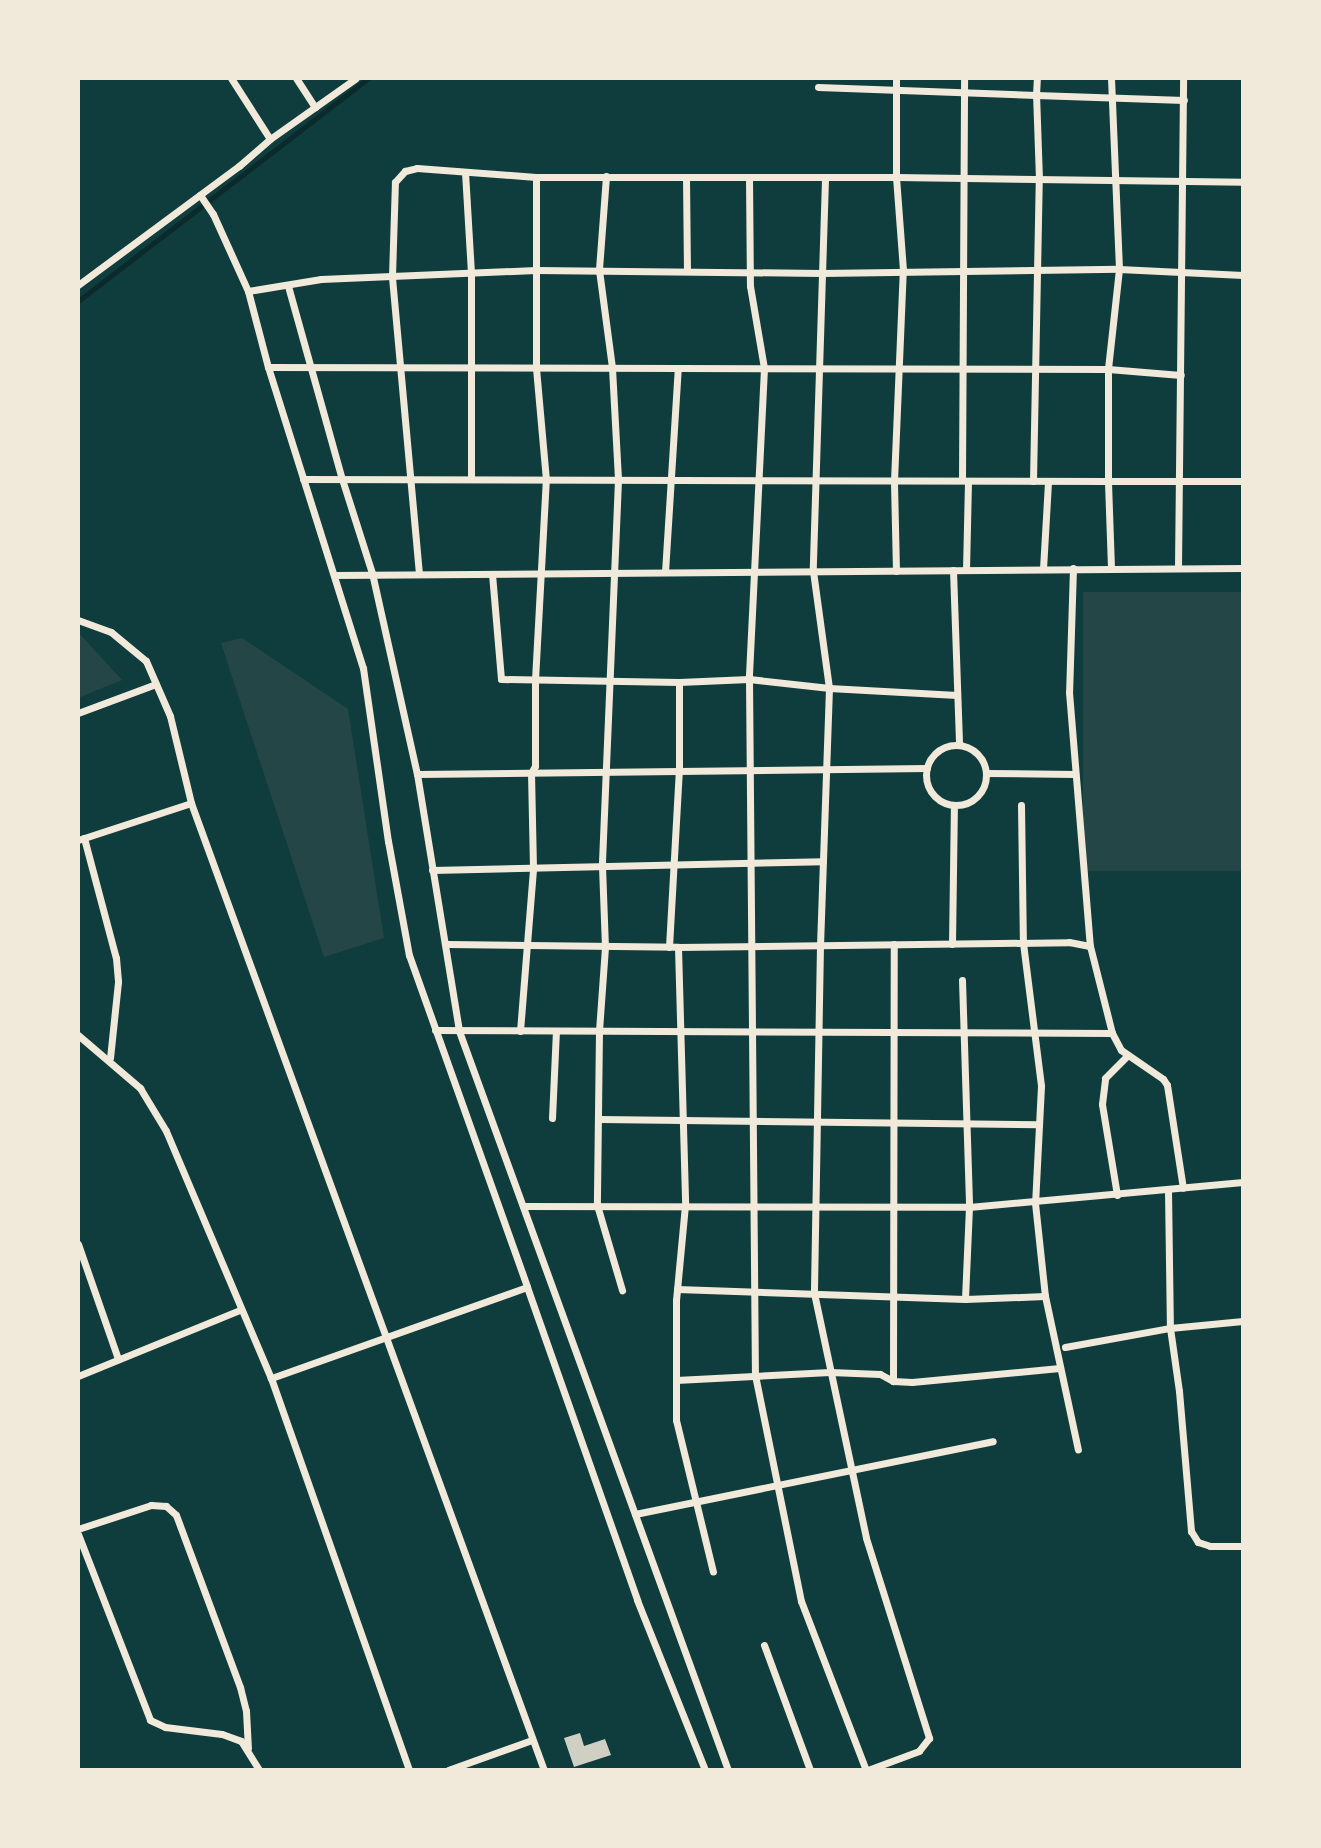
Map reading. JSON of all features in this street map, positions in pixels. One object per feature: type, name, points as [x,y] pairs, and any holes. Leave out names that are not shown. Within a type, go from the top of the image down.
[{"type":"street","points":[[231,78],[270,139]]},
{"type":"street","points":[[296,78],[315,107]]},
{"type":"street","points":[[78,285],[202,198],[270,139],[356,78]]},
{"type":"street","points":[[896,78],[896,177],[903,270],[894,481],[896,571]]},
{"type":"street","points":[[964,78],[961,369],[966,570]]},
{"type":"street","points":[[1033,481],[1039,270],[1037,78]]},
{"type":"street","points":[[1111,78],[1119,269],[1108,369],[1111,568]]},
{"type":"street","points":[[1178,567],[1183,78]]},
{"type":"street","points":[[818,87],[1184,100]]},
{"type":"street","points":[[419,574],[392,276],[393,190],[398,177],[417,168],[536,177],[896,177],[1243,182]]},
{"type":"street","points":[[465,172],[471,273],[471,479]]},
{"type":"street","points":[[606,176],[599,270],[612,368],[618,480],[609,679],[609,772],[602,866],[605,947],[599,1031],[597,1205],[622,1290]]},
{"type":"street","points":[[520,1031],[533,868],[531,773],[535,766],[535,680],[546,480],[536,368],[536,177]]},
{"type":"street","points":[[686,177],[687,270]]},
{"type":"street","points":[[749,177],[750,270],[764,368],[749,679],[753,863],[750,946],[754,1032],[752,1291],[755,1375],[801,1601],[867,1770],[919,1751],[929,1738],[866,1538],[814,1293],[820,945],[829,688],[813,571],[825,179]]},
{"type":"street","points":[[202,198],[213,214],[248,291],[268,367],[363,668],[388,841],[409,955],[637,1600],[705,1770]]},
{"type":"street","points":[[248,291],[321,279],[536,270],[822,273],[1119,269],[1243,275]]},
{"type":"street","points":[[288,286],[372,573],[417,774],[432,870],[448,944],[459,1031],[728,1770]]},
{"type":"street","points":[[268,367],[819,366],[1108,369],[1181,375]]},
{"type":"street","points":[[665,572],[678,368]]},
{"type":"street","points":[[303,479],[761,480],[817,483],[1243,481]]},
{"type":"street","points":[[1043,569],[1048,481]]},
{"type":"street","points":[[1073,568],[1069,680],[1090,946],[1112,1033],[1128,1057],[1163,1079],[1167,1085],[1183,1188]]},
{"type":"street","points":[[334,575],[1243,568]]},
{"type":"street","points":[[953,570],[959,745]]},
{"type":"street","points":[[492,574],[501,679],[679,682],[749,679],[829,688],[957,695]]},
{"type":"street","points":[[78,620],[111,632],[146,661],[170,716],[191,803],[544,1770]]},
{"type":"street","points":[[679,682],[672,865],[685,1205],[677,1289],[676,1420],[713,1572]]},
{"type":"street","points":[[78,713],[156,684]]},
{"type":"street","points":[[959,745],[980,757],[986,773],[977,796],[954,805],[932,793],[927,768],[942,749],[959,745]]},
{"type":"street","points":[[417,774],[927,768]]},
{"type":"street","points":[[986,773],[1075,774]]},
{"type":"street","points":[[110,1058],[118,982],[116,958],[81,839],[191,803]]},
{"type":"street","points":[[952,944],[954,805]]},
{"type":"street","points":[[1021,805],[1023,943],[1041,1086],[1035,1203],[1045,1296],[1078,1450]]},
{"type":"street","points":[[432,870],[823,861]]},
{"type":"street","points":[[448,944],[673,947],[1023,943],[1090,946]]},
{"type":"street","points":[[893,1381],[895,1206],[891,1121],[895,1033],[894,944]]},
{"type":"street","points":[[962,980],[969,1207],[965,1299]]},
{"type":"street","points":[[435,1030],[1112,1033]]},
{"type":"street","points":[[552,1118],[556,1031]]},
{"type":"street","points":[[78,1035],[110,1058],[140,1088],[166,1131],[271,1378],[409,1770]]},
{"type":"street","points":[[1117,1195],[1102,1104],[1105,1078],[1128,1057]]},
{"type":"street","points":[[600,1119],[1039,1124]]},
{"type":"street","points":[[523,1206],[969,1207],[1243,1182]]},
{"type":"street","points":[[1168,1190],[1170,1328],[1179,1391],[1191,1531],[1198,1542],[1210,1546],[1243,1546]]},
{"type":"street","points":[[78,1244],[118,1359]]},
{"type":"street","points":[[271,1378],[527,1287]]},
{"type":"street","points":[[677,1289],[965,1299],[1045,1296]]},
{"type":"street","points":[[78,1376],[240,1310]]},
{"type":"street","points":[[1065,1347],[1170,1328],[1243,1321]]},
{"type":"street","points":[[676,1380],[830,1372],[880,1374],[893,1381],[1059,1368]]},
{"type":"street","points":[[635,1514],[993,1441]]},
{"type":"street","points":[[248,1748],[246,1711],[240,1687],[176,1515],[166,1506],[151,1505],[78,1532],[150,1720],[165,1727],[222,1734],[241,1741],[259,1770]]},
{"type":"street","points":[[764,1645],[810,1770]]},
{"type":"street","points":[[448,1770],[532,1740]]},
{"type":"shaded area","points":[[1083,592],[1243,592],[1243,871],[1083,871]]},
{"type":"shaded area","points":[[78,632],[122,680],[78,698]]},
{"type":"shaded area","points":[[242,638],[348,709],[384,938],[324,957],[221,643]]},
{"type":"building","points":[[580,1733],[584,1746],[605,1739],[611,1755],[574,1767],[564,1738]]},
{"type":"waterway","points":[[78,301],[369,78]]}]
